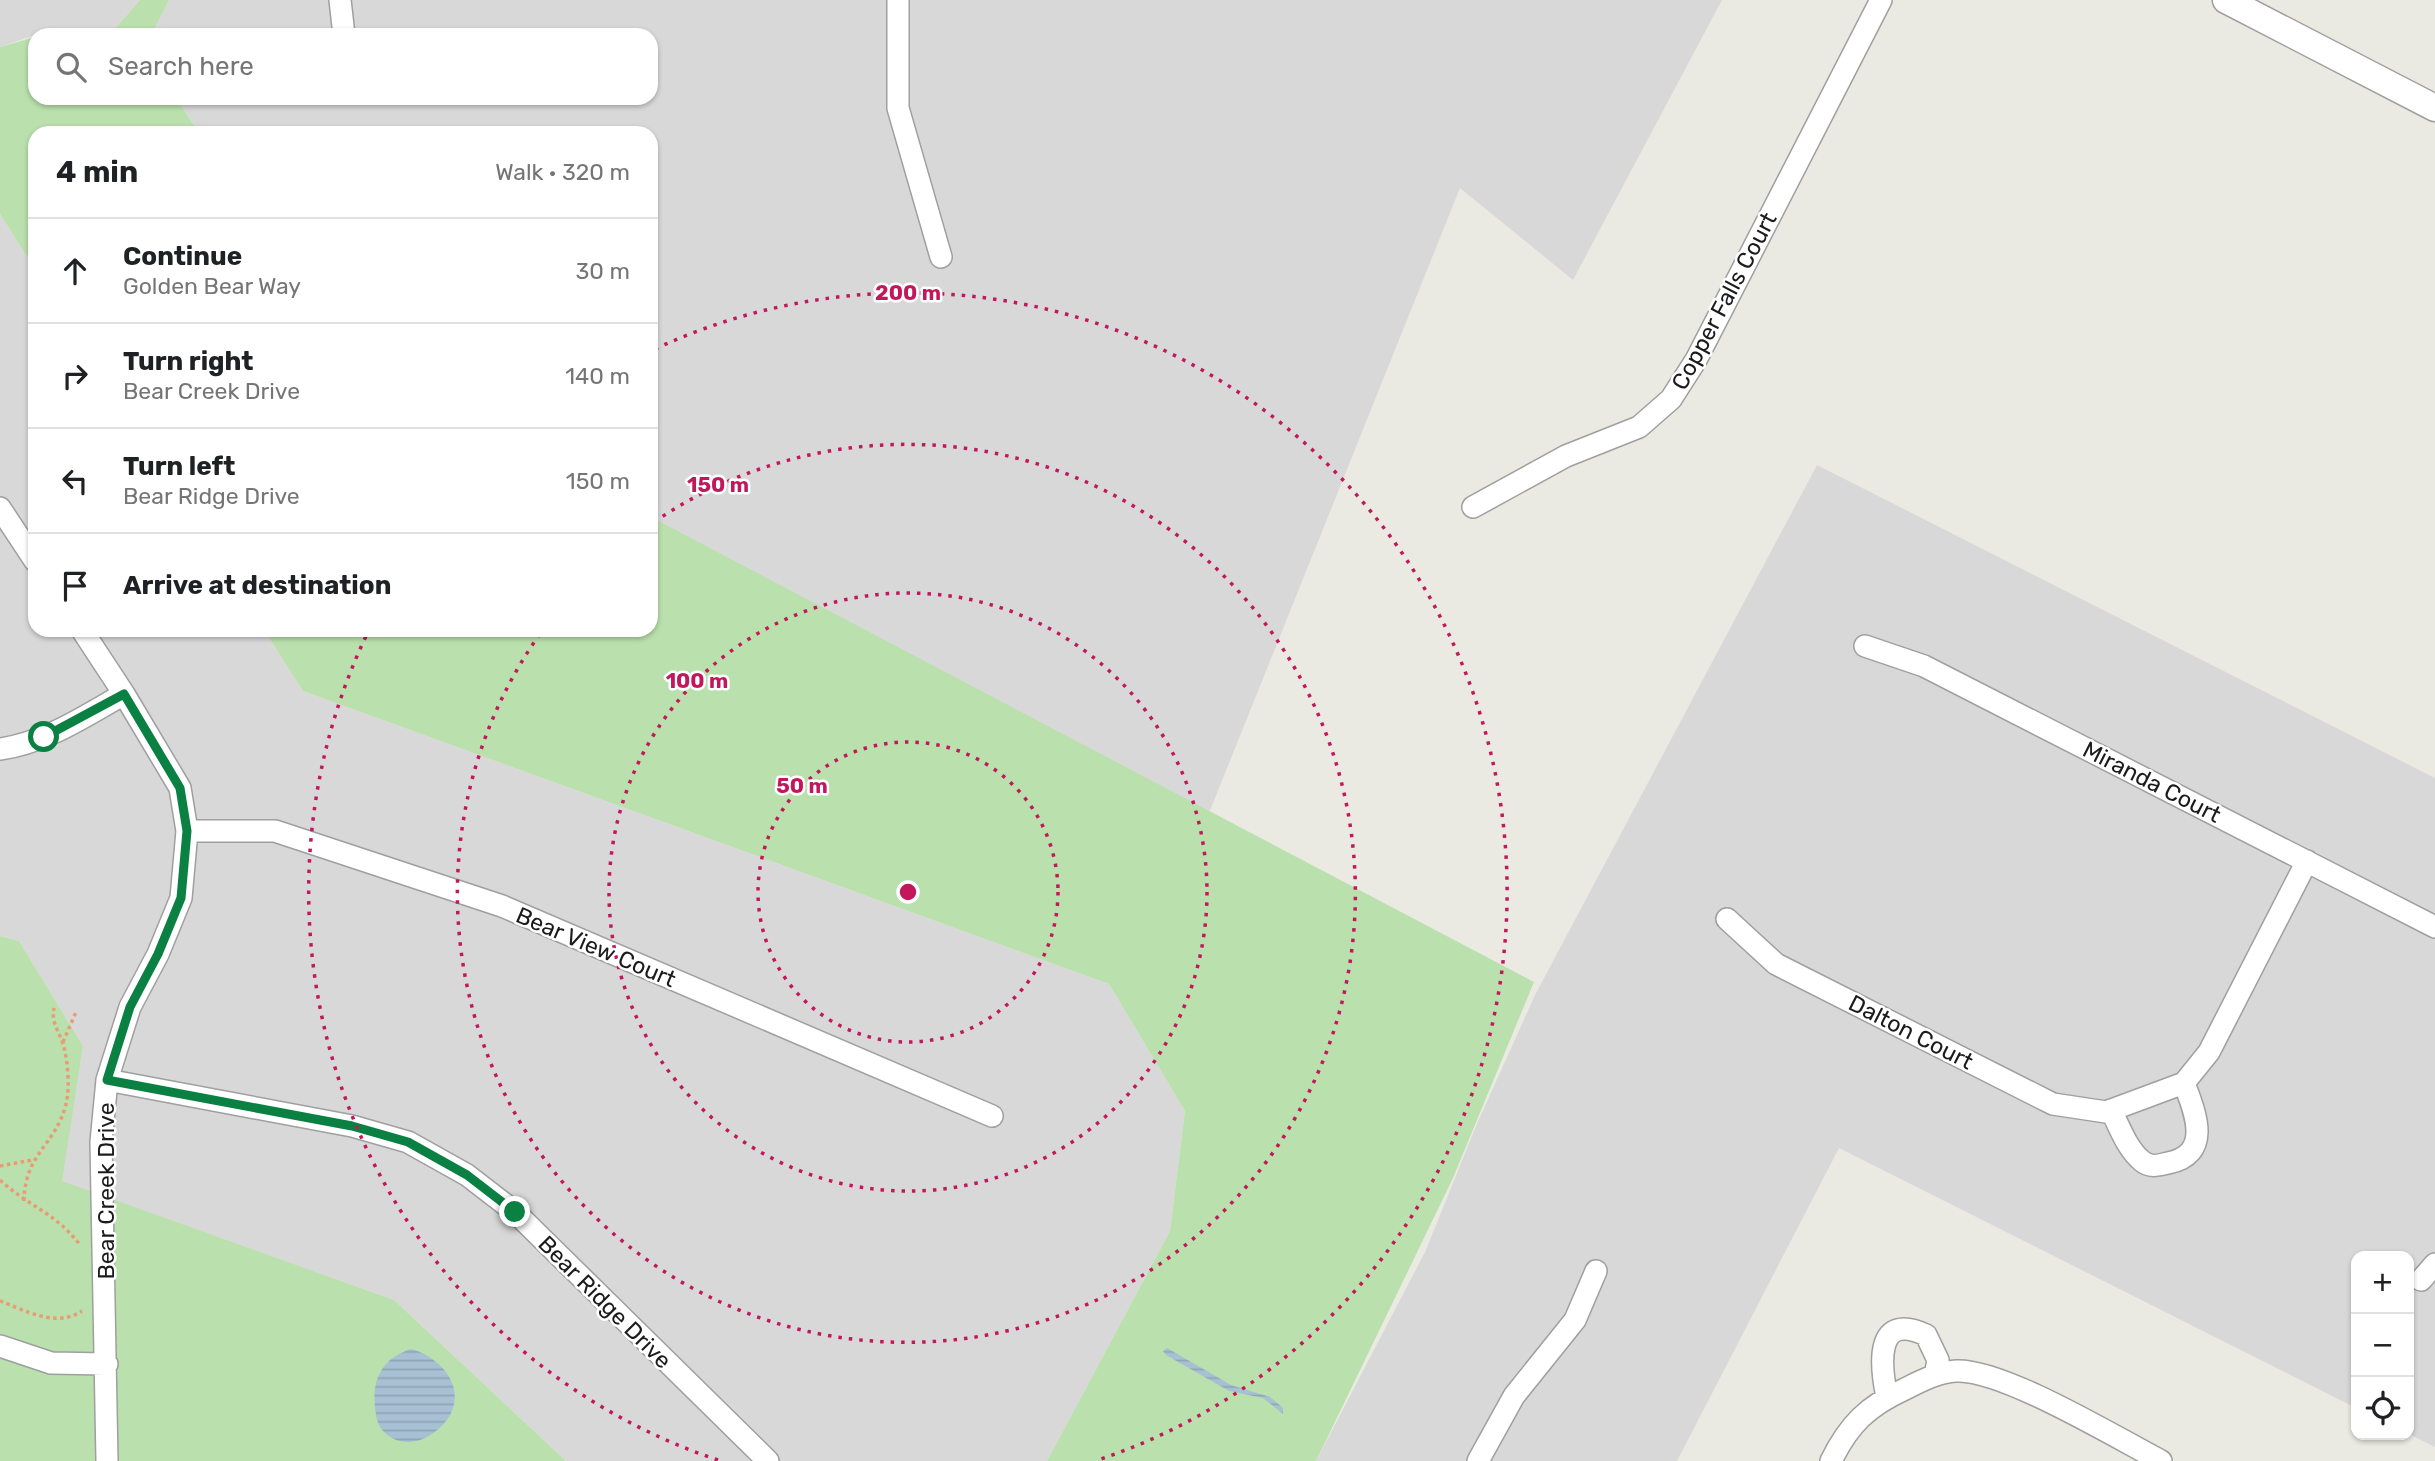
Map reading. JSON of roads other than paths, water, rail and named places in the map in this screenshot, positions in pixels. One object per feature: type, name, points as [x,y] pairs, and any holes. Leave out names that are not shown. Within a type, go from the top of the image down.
[{"type":"street","points":[[340,0],[343,28]]},
{"type":"street","points":[[898,0],[898,108],[941,257]]},
{"type":"street","name":"Copper Falls Court","points":[[1472,507],[1566,456],[1639,427],[1671,399],[1696,360],[1881,0]]},
{"type":"street","points":[[2226,0],[2435,108]]},
{"type":"street","points":[[0,509],[28,551]]},
{"type":"street","name":"Bear Creek Drive","points":[[87,637],[180,788],[187,831],[181,898],[158,954],[130,1007],[107,1080],[101,1142],[107,1461]]},
{"type":"street","name":"Miranda Court","points":[[1865,646],[1924,666],[2435,927]]},
{"type":"street","points":[[0,749],[22,746],[44,737],[124,694]]},
{"type":"street","name":"Bear View Court","points":[[187,831],[275,831],[502,906],[992,1116]]},
{"type":"street","points":[[2111,1110],[2129,1144],[2143,1162],[2153,1166],[2179,1161],[2197,1142],[2199,1130],[2184,1083],[2208,1052],[2307,861]]},
{"type":"street","name":"Dalton Court","points":[[1727,919],[1776,964],[2053,1104],[2111,1110],[2184,1083]]},
{"type":"street","name":"Bear Ridge Drive","points":[[107,1080],[352,1126],[408,1142],[467,1175],[515,1212],[768,1461]]},
{"type":"street","points":[[1478,1461],[1514,1396],[1575,1320],[1596,1270]]},
{"type":"street","points":[[1887,1397],[1881,1355],[1888,1337],[1900,1328],[1910,1327],[1926,1335],[1938,1360],[1935,1375]]},
{"type":"street","points":[[0,1346],[51,1363],[107,1364]]},
{"type":"street","points":[[1830,1461],[1856,1422],[1874,1403],[1935,1375],[1957,1371],[2021,1389],[2161,1461]]},
{"type":"water","points":[[1167,1348],[1231,1385],[1270,1397],[1283,1408],[1283,1414],[1263,1398],[1229,1391],[1166,1355],[1163,1351]]},
{"type":"water","points":[[411,1349],[431,1358],[446,1373],[452,1382],[454,1402],[451,1413],[439,1429],[422,1439],[402,1442],[384,1432],[377,1420],[375,1387],[381,1370],[393,1358]]}]
